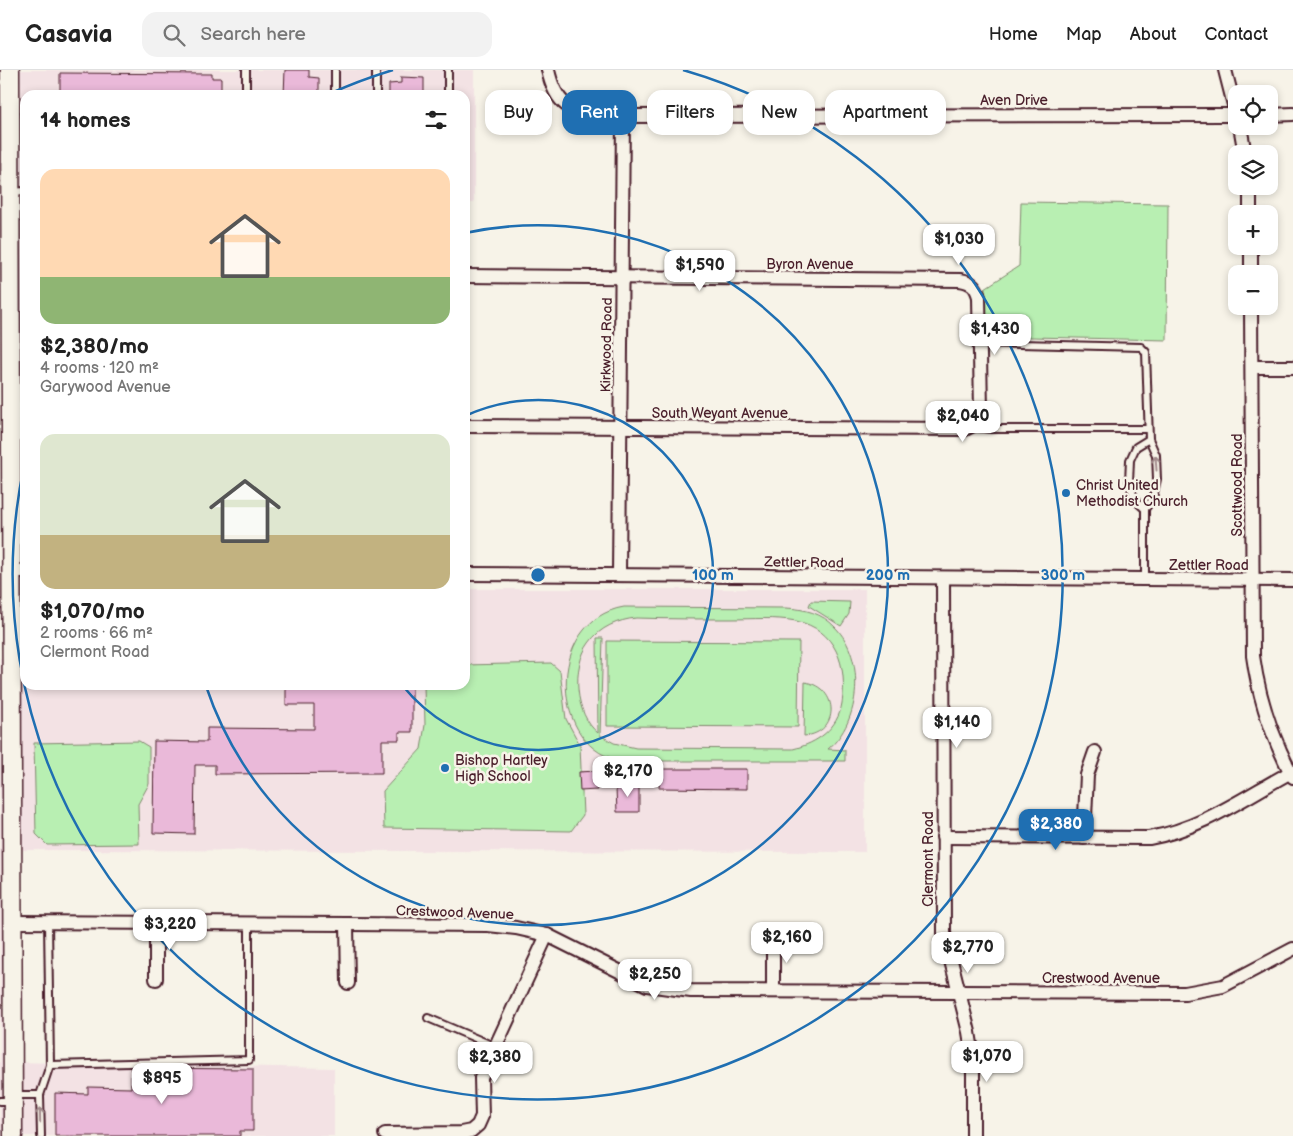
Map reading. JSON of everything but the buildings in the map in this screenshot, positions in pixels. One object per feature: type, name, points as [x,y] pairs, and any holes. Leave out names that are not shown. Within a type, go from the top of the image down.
[{"type":"main road","points":[[10,70],[18,191],[5,297],[18,406],[18,434],[6,474],[18,498],[14,546],[18,571],[6,650],[9,705],[9,793],[6,826],[12,922],[9,995],[9,1099],[13,1136]]},
{"type":"street","name":"Aven Drive","points":[[548,70],[556,95],[562,102]]},
{"type":"street","points":[[1225,70],[1229,85]]},
{"type":"street","name":"Aven Drive","points":[[637,116],[1228,114]]},
{"type":"street","points":[[1278,115],[1293,114]]},
{"type":"street","name":"Kirkwood Road","points":[[619,575],[623,135]]},
{"type":"street","name":"Byron Avenue","points":[[470,276],[960,280],[973,284],[979,297],[981,343]]},
{"type":"street","name":"Scottwood Road","points":[[1251,315],[1251,630],[1257,683],[1270,728],[1292,774]]},
{"type":"street","points":[[974,426],[979,420],[981,411],[981,343]]},
{"type":"street","points":[[1252,367],[1293,367]]},
{"type":"street","name":"South Weyant Avenue","points":[[470,426],[965,429],[974,426]]},
{"type":"street","name":"Zettler Road","points":[[470,574],[1293,580]]},
{"type":"street","name":"Clermont Road","points":[[943,578],[944,933],[969,1032],[972,1057],[973,1136]]},
{"type":"street","points":[[1084,838],[1086,775],[1095,752]]},
{"type":"street","points":[[943,837],[1149,838],[1180,831],[1196,825],[1292,774]]},
{"type":"street","name":"Crestwood Avenue","points":[[12,922],[346,924],[516,928],[547,935],[647,985],[690,991],[1192,992],[1223,986],[1293,949]]},
{"type":"street","points":[[156,922],[156,979]]},
{"type":"street","points":[[346,924],[348,983]]},
{"type":"street","points":[[385,1134],[461,1133],[471,1131],[478,1125],[482,1116],[481,1078],[547,935]]},
{"type":"street","points":[[773,936],[773,992]]},
{"type":"lane","points":[[246,70],[246,90]]},
{"type":"lane","points":[[335,70],[335,90]]},
{"type":"lane","points":[[376,70],[376,90]]},
{"type":"lane","points":[[448,70],[448,90]]},
{"type":"lane","points":[[981,343],[1141,347],[1146,352],[1148,429],[1149,439],[1156,455],[1157,479],[1153,498],[1145,509],[1145,580]]},
{"type":"lane","points":[[974,426],[992,429],[1148,429]]},
{"type":"lane","points":[[1145,509],[1135,500],[1129,482],[1130,460],[1136,448],[1149,439]]},
{"type":"lane","points":[[41,1136],[40,1094],[50,1065],[48,922]]},
{"type":"lane","points":[[50,1065],[249,1060],[249,924]]},
{"type":"lane","points":[[428,1018],[496,1047]]},
{"type":"lane","points":[[9,1099],[40,1094]]},
{"type":"shaded area","points":[[0,70],[474,70],[474,203],[470,203],[470,90],[20,90],[20,587],[10,586],[8,178],[0,178]]},
{"type":"shaded area","name":"Bishop Hartley High School","points":[[470,589],[865,589],[865,852],[25,850],[12,852],[11,1062],[334,1068],[334,1136],[0,1136],[0,658],[20,658],[20,690],[470,690]]},
{"type":"green space","points":[[1021,202],[1168,204],[1167,340],[985,336],[985,288],[1019,266]]},
{"type":"green space","points":[[811,601],[850,602],[849,614],[841,626],[809,606]]},
{"type":"green space","points":[[624,607],[786,608],[800,609],[825,618],[845,640],[852,655],[855,672],[853,707],[839,737],[828,749],[845,750],[845,761],[624,761],[599,752],[581,735],[570,712],[566,686],[570,659],[580,635],[598,617]],"holes":[[[636,618],[772,619],[796,621],[810,625],[830,641],[841,663],[843,689],[840,712],[825,734],[810,743],[793,749],[636,748],[614,743],[600,735],[603,638],[597,638],[598,733],[590,725],[580,703],[578,690],[580,665],[583,653],[593,637],[610,625]]]},
{"type":"green space","points":[[607,641],[799,642],[798,727],[607,726]]},
{"type":"green space","points":[[551,663],[560,671],[566,719],[580,745],[583,815],[571,831],[384,828],[383,791],[421,749],[425,725],[424,690],[470,690],[470,665]]},
{"type":"green space","points":[[805,682],[816,686],[825,693],[830,701],[831,710],[829,719],[824,727],[816,733],[804,736]]},
{"type":"green space","points":[[139,741],[149,747],[149,784],[138,804],[139,844],[47,845],[36,834],[34,743]]},
{"type":"place","name":"Christ United Methodist Church","points":[[1066,493]]},
{"type":"place","name":"Bishop Hartley High School","points":[[445,768]]}]
